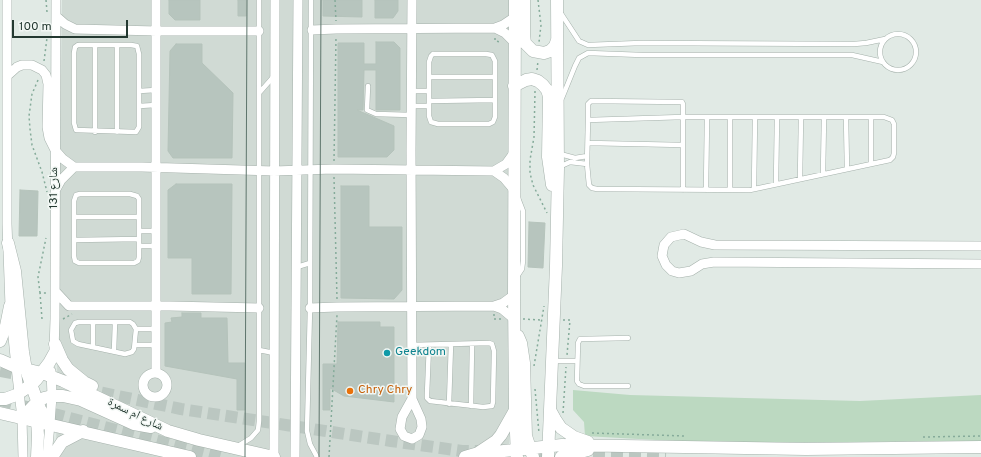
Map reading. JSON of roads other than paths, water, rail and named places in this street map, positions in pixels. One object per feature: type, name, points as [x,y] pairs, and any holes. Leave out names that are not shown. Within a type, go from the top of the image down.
[{"type":"street","points":[[7,0],[6,194],[10,306],[26,388],[35,404],[50,424]]},
{"type":"street","name":"شارع 131","points":[[54,349],[56,292],[51,190],[55,150],[56,41],[52,16],[56,0]]},
{"type":"street","points":[[156,0],[156,373]]},
{"type":"street","points":[[274,457],[275,0]]},
{"type":"street","points":[[295,457],[298,0]]},
{"type":"street","points":[[412,0],[412,399]]},
{"type":"street","points":[[515,0],[515,409],[523,454]]},
{"type":"street","points":[[524,0],[524,35],[526,43],[533,51],[538,53],[550,51],[555,46],[557,40]]},
{"type":"street","points":[[547,452],[552,361],[558,168],[557,4]]},
{"type":"street","points":[[52,16],[75,29],[157,31],[259,30]]},
{"type":"street","points":[[312,30],[495,28],[503,26],[515,17]]},
{"type":"street","points":[[495,28],[505,33],[515,43]]},
{"type":"street","points":[[56,41],[75,29]]},
{"type":"street","points":[[7,76],[17,67],[22,65],[32,65],[42,70],[46,75],[48,84],[48,132],[51,144],[55,150],[74,167],[274,171],[333,169],[494,171],[506,164],[514,153]]},
{"type":"street","points":[[514,86],[526,80],[536,80],[544,84],[547,90],[549,96],[549,169],[553,191],[557,202]]},
{"type":"street","points":[[51,190],[74,167]]},
{"type":"street","points":[[494,171],[504,178],[515,191]]},
{"type":"street","points":[[981,246],[715,245],[701,242],[684,234],[672,237],[664,245],[662,256],[666,265],[672,271],[679,273],[691,271],[702,264],[714,262],[981,264]]},
{"type":"street","points":[[8,243],[15,271],[23,352],[21,368]]},
{"type":"street","points":[[56,292],[69,306]]},
{"type":"street","points":[[310,308],[494,306],[503,303],[514,295]]},
{"type":"street","points":[[0,341],[6,326],[10,306]]},
{"type":"street","points":[[56,319],[69,306],[259,308]]},
{"type":"street","points":[[494,306],[502,309],[514,322],[521,343],[523,354],[526,436],[523,454]]},
{"type":"street","points":[[47,457],[52,396],[46,375],[54,349]]},
{"type":"street","points":[[54,349],[71,373],[84,382],[124,401],[130,406],[133,414]]},
{"type":"street","name":"شارع ام سمرة","points":[[0,360],[64,381],[158,426],[199,440],[274,457]]},
{"type":"street","points":[[0,399],[11,397],[46,375]]},
{"type":"street","points":[[23,457],[22,418],[26,388]]},
{"type":"street","points":[[22,418],[35,404],[44,398],[52,396],[81,400],[140,426],[158,426]]},
{"type":"street","points":[[35,404],[38,435],[36,457]]},
{"type":"street","points":[[470,456],[486,448],[501,434],[515,409]]},
{"type":"street","points":[[550,409],[554,419],[567,433],[582,441],[600,446]]},
{"type":"street","name":"شارع ام سمرة","points":[[0,413],[84,431],[190,457]]},
{"type":"street","points":[[52,457],[62,442],[84,431]]},
{"type":"street","points":[[470,456],[523,454],[600,446],[806,449],[981,447]]},
{"type":"street","points":[[561,457],[600,446]]},
{"type":"lane","points":[[234,447],[251,438],[258,430],[260,0]]},
{"type":"lane","points":[[311,0],[310,308],[307,431],[310,444],[317,457]]},
{"type":"lane","points":[[557,4],[576,37],[583,44],[588,45],[641,43],[854,44],[885,39],[893,34],[903,34],[914,44],[916,54],[912,63],[904,68],[895,70],[883,62],[881,59],[880,50],[882,42],[885,39]]},
{"type":"lane","points":[[78,45],[117,45],[135,45],[139,49],[138,130],[133,132],[95,132],[76,130],[74,128],[75,47],[78,45]]},
{"type":"lane","points":[[95,45],[95,132]]},
{"type":"lane","points":[[117,45],[117,132]]},
{"type":"lane","points":[[557,109],[579,58],[588,53],[650,55],[852,55],[883,62]]},
{"type":"lane","points":[[436,54],[490,54],[494,57],[495,61],[495,77],[493,122],[489,124],[434,123],[430,120],[429,77],[431,56],[436,54]]},
{"type":"lane","points":[[260,92],[274,76]]},
{"type":"lane","points":[[429,77],[495,77]]},
{"type":"lane","points":[[368,86],[367,110],[376,114],[411,111],[429,106]]},
{"type":"lane","points":[[139,91],[156,90]]},
{"type":"lane","points":[[412,91],[429,91]]},
{"type":"lane","points":[[430,101],[495,100]]},
{"type":"lane","points":[[588,120],[683,117],[884,117],[892,120],[894,124],[894,149],[893,157],[890,160],[754,189],[683,190],[592,188],[589,185],[587,164],[588,104],[591,101],[680,101],[683,104],[683,117],[683,190]]},
{"type":"lane","points":[[139,106],[156,105]]},
{"type":"lane","points":[[754,189],[755,117]]},
{"type":"lane","points":[[800,179],[801,117]]},
{"type":"lane","points":[[824,117],[824,174]]},
{"type":"lane","points":[[846,117],[847,169]]},
{"type":"lane","points":[[871,117],[871,164]]},
{"type":"lane","points":[[706,190],[707,118]]},
{"type":"lane","points":[[730,118],[730,190]]},
{"type":"lane","points":[[776,184],[777,118]]},
{"type":"lane","points":[[588,143],[683,145]]},
{"type":"lane","points":[[558,153],[570,157],[587,156]]},
{"type":"lane","points":[[558,168],[570,162],[587,164]]},
{"type":"lane","points":[[134,194],[138,199],[139,217],[139,259],[136,262],[79,263],[75,261],[74,198],[76,195],[134,194]]},
{"type":"lane","points":[[74,217],[139,217]]},
{"type":"lane","points":[[139,231],[156,231]]},
{"type":"lane","points":[[74,240],[139,239]]},
{"type":"lane","points":[[139,246],[156,246]]},
{"type":"lane","points":[[296,268],[310,263]]},
{"type":"lane","points":[[93,347],[94,322]]},
{"type":"lane","points":[[114,322],[114,351]]},
{"type":"lane","points":[[114,322],[130,322],[134,324],[136,329],[135,345],[132,352],[128,354],[74,343],[71,330],[75,323],[114,322]]},
{"type":"lane","points":[[136,329],[155,329]]},
{"type":"lane","points":[[628,338],[580,339],[578,343],[577,361],[577,381],[579,384],[584,386],[628,386]]},
{"type":"lane","points":[[411,346],[428,345],[451,344],[492,344],[494,351],[492,406],[471,406],[430,401],[427,398],[428,345]]},
{"type":"lane","points":[[449,404],[451,344]]},
{"type":"lane","points":[[471,406],[472,344]]},
{"type":"lane","points":[[135,345],[156,345]]},
{"type":"lane","points":[[259,350],[274,353]]},
{"type":"lane","points":[[552,361],[577,361]]},
{"type":"tunnel","points":[[0,371],[27,376]]},
{"type":"tunnel","points":[[84,389],[181,409],[462,451],[481,451]]},
{"type":"tunnel","points":[[0,400],[220,457]]},
{"type":"tunnel","points":[[539,453],[666,457]]},
{"type":"tram line","points":[[245,457],[247,0]]},
{"type":"tram line","points":[[319,457],[321,0]]},
{"type":"place","name":"Geekdom","points":[[387,353]]},
{"type":"place","name":"Chry Chry","points":[[350,391]]}]
